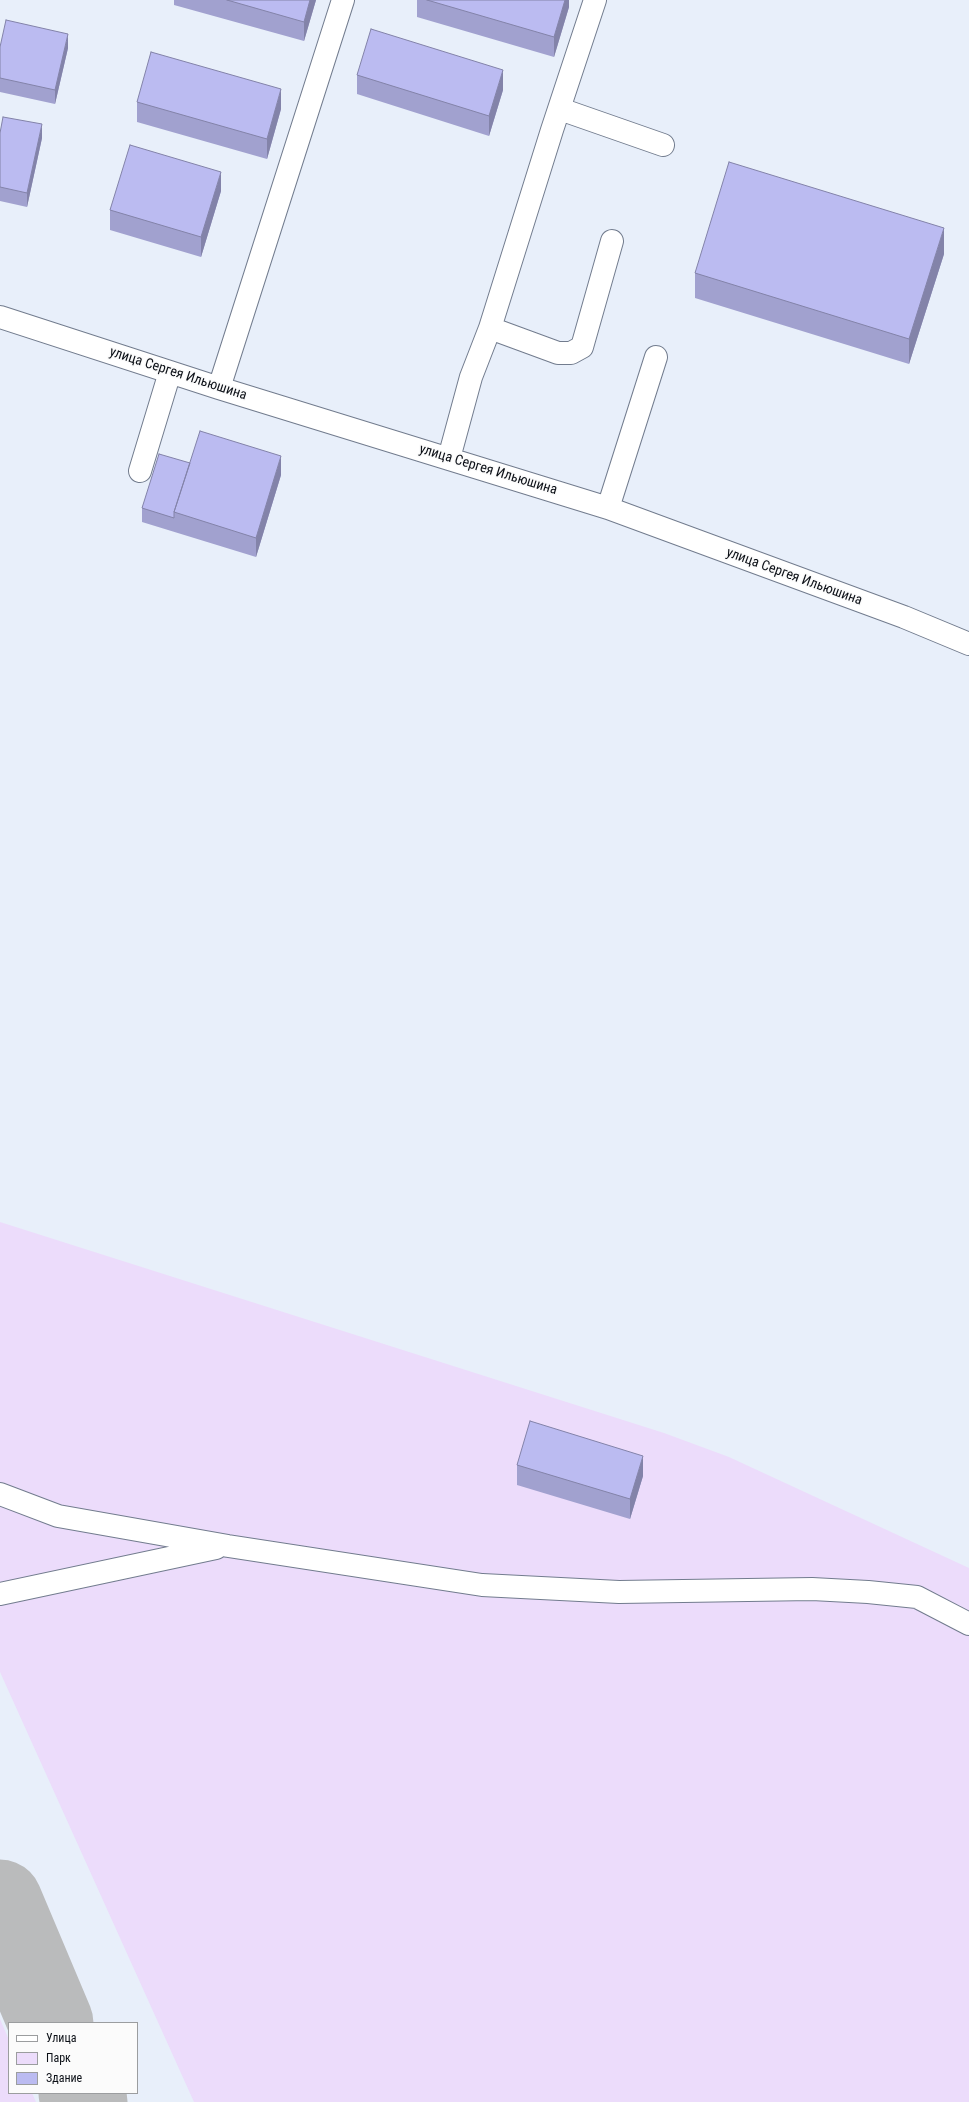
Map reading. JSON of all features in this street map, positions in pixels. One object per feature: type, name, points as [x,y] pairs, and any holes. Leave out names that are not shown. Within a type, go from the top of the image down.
[{"type":"street","points":[[219,388],[343,0]]},
{"type":"street","points":[[449,458],[471,377],[490,328],[552,130],[595,0]]},
{"type":"street","points":[[560,109],[663,145]]},
{"type":"street","points":[[490,328],[558,353],[571,353],[582,347],[612,240]]},
{"type":"street","name":"улица Сергея Ильюшина","points":[[0,316],[219,388],[608,508],[904,617],[969,644]]},
{"type":"street","points":[[608,508],[656,357]]},
{"type":"street","points":[[140,471],[170,372]]},
{"type":"street","points":[[0,1494],[58,1516],[228,1546],[482,1585],[619,1592],[812,1589],[868,1592],[917,1598],[969,1624]]},
{"type":"street","points":[[0,1594],[228,1546]]},
{"type":"shaded area","points":[[0,0],[969,0],[969,2102],[0,2102]]},
{"type":"green space","points":[[0,1222],[664,1433],[729,1457],[969,1568],[969,2102],[194,2102],[0,1672]]},
{"type":"green space","points":[[0,2019],[8,2038],[8,2094],[32,2094],[36,2102],[0,2102]]},
{"type":"building","points":[[227,0],[310,0],[304,22]]},
{"type":"building","points":[[427,0],[565,0],[554,37]]},
{"type":"building","points":[[6,20],[68,34],[55,90],[0,78],[0,47]]},
{"type":"building","points":[[371,29],[503,70],[489,116],[357,75]]},
{"type":"building","points":[[151,52],[281,89],[267,139],[137,102]]},
{"type":"building","points":[[3,117],[42,124],[27,193],[0,187],[0,133]]},
{"type":"building","points":[[130,145],[221,172],[201,237],[110,210]]},
{"type":"building","points":[[729,162],[944,228],[909,339],[695,273]]},
{"type":"building","points":[[200,431],[281,456],[256,538],[174,512]]},
{"type":"building","points":[[159,454],[190,463],[174,512],[174,518],[142,508]]},
{"type":"building","points":[[530,1421],[643,1456],[630,1499],[517,1465]]},
{"type":"taxiway","points":[[0,1902],[51,2022]]},
{"type":"taxiway","points":[[81,2094],[85,2102]]}]
